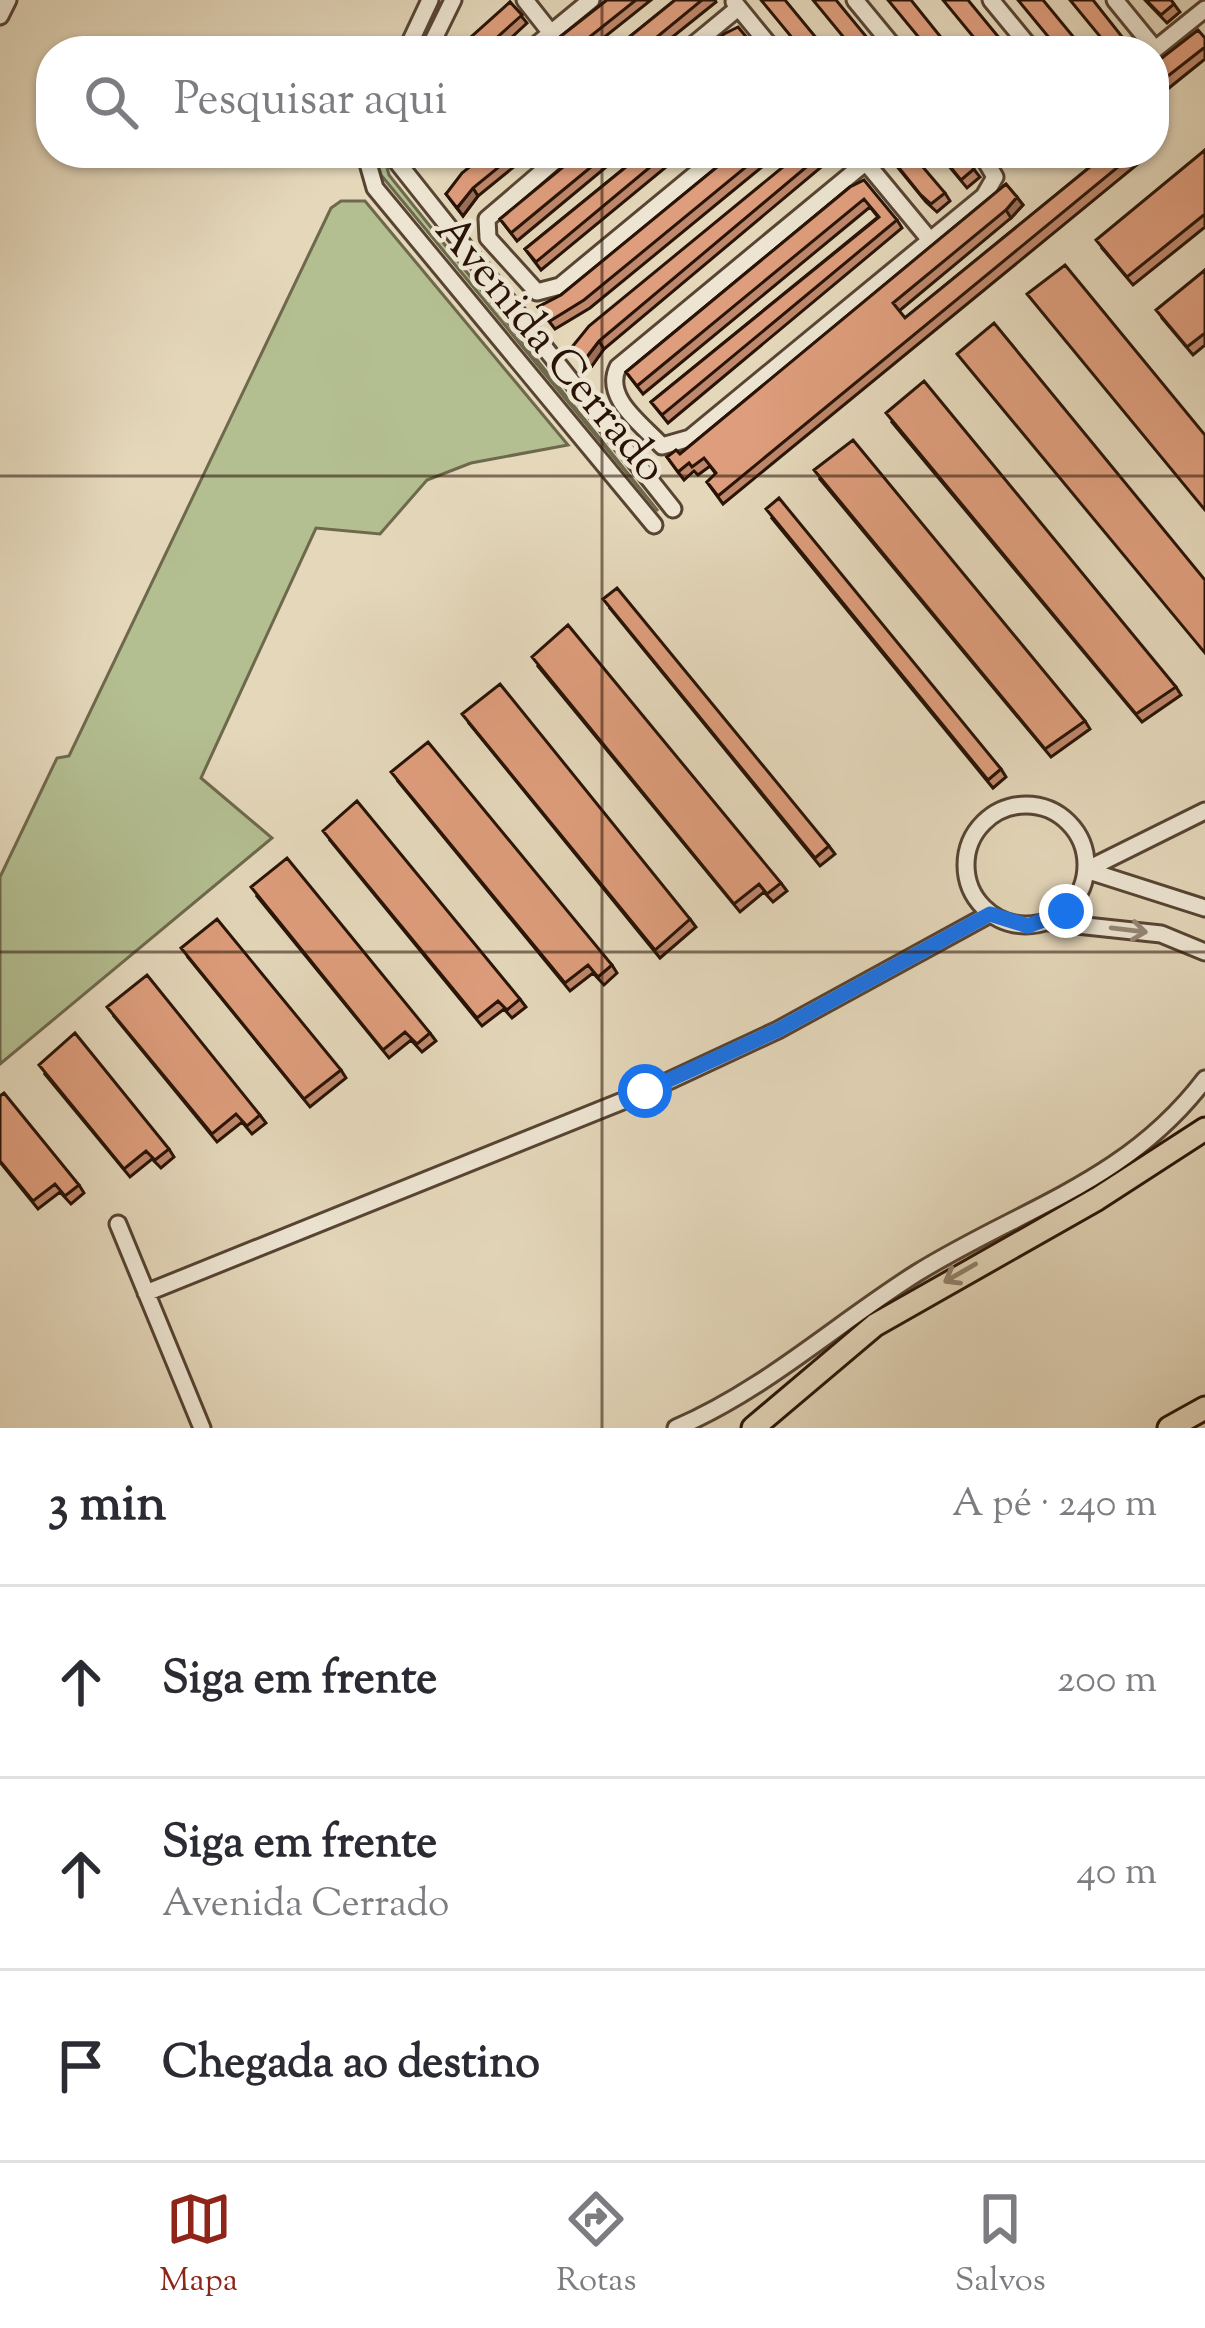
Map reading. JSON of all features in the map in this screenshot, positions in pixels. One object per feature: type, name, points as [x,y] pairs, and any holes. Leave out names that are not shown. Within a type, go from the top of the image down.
[{"type":"highway","points":[[753,1428],[875,1325],[1097,1198],[1205,1129]]},
{"type":"highway","points":[[1171,1427],[1205,1411]]},
{"type":"street","points":[[0,16],[8,0]]},
{"type":"street","points":[[413,36],[430,0]]},
{"type":"street","points":[[435,36],[453,0]]},
{"type":"street","points":[[525,0],[551,33]]},
{"type":"street","points":[[547,36],[591,0]]},
{"type":"street","points":[[855,0],[885,36]]},
{"type":"street","points":[[991,0],[1021,36]]},
{"type":"street","points":[[1115,0],[1143,36]]},
{"type":"street","points":[[702,36],[735,4],[762,36]]},
{"type":"street","points":[[1169,38],[1205,9]]},
{"type":"street","name":"Avenida Cerrado","points":[[369,168],[375,188],[654,525]]},
{"type":"street","name":"Avenida Cerrado","points":[[402,168],[673,509]]},
{"type":"street","points":[[547,168],[487,220],[488,238],[538,292],[560,286],[703,168]]},
{"type":"street","points":[[850,168],[618,367],[611,381],[614,393],[662,446],[671,448],[930,240],[992,187],[993,168]]},
{"type":"street","points":[[870,168],[930,240]]},
{"type":"street","points":[[1049,922],[1079,895],[1086,870],[1079,836],[1048,809],[1030,805],[993,814],[979,826],[965,861],[975,899],[990,914],[1028,926],[1049,922],[1161,934],[1205,952]]},
{"type":"street","points":[[1086,870],[1205,811]]},
{"type":"street","points":[[1086,870],[1205,908]]},
{"type":"street","points":[[146,1293],[645,1091],[778,1030],[990,914]]},
{"type":"street","points":[[676,1428],[739,1397],[915,1274],[1106,1173],[1177,1115],[1205,1079]]},
{"type":"street","points":[[118,1224],[202,1428]]},
{"type":"green space","points":[[379,168],[387,168],[658,511]]},
{"type":"green space","points":[[341,201],[365,201],[568,445],[471,463],[427,480],[380,534],[316,528],[201,778],[272,838],[0,1064],[0,877],[57,758],[69,756],[331,208]]},
{"type":"building","points":[[607,0],[636,0],[591,36],[561,36]]},
{"type":"building","points":[[675,0],[702,0],[658,36],[631,36]]},
{"type":"building","points":[[761,0],[785,0],[815,36],[791,36]]},
{"type":"building","points":[[813,0],[836,0],[866,36],[843,36]]},
{"type":"building","points":[[888,0],[911,0],[940,36],[918,36]]},
{"type":"building","points":[[943,0],[968,0],[998,36],[973,36]]},
{"type":"building","points":[[1018,0],[1043,0],[1073,36],[1048,36]]},
{"type":"building","points":[[1070,0],[1093,0],[1121,36],[1100,36]]},
{"type":"building","points":[[1146,0],[1171,0],[1174,4],[1161,15]]},
{"type":"building","points":[[510,2],[522,15],[499,36],[472,36]]},
{"type":"building","points":[[738,27],[746,36],[722,36]]},
{"type":"building","points":[[1198,30],[1205,38],[1205,47],[1169,75],[1169,52]]},
{"type":"building","points":[[1205,150],[1205,214],[1127,277],[1096,240]]},
{"type":"building","points":[[468,168],[498,168],[457,208],[446,194]]},
{"type":"building","points":[[562,168],[590,168],[511,233],[500,219]]},
{"type":"building","points":[[625,168],[649,168],[536,262],[525,249]]},
{"type":"building","points":[[716,168],[745,168],[584,300],[550,321],[538,307],[561,295]]},
{"type":"building","points":[[782,168],[805,168],[599,341],[583,362],[572,347],[589,326]]},
{"type":"building","points":[[899,168],[924,168],[945,193],[931,204]]},
{"type":"building","points":[[951,168],[973,168],[974,169],[961,180]]},
{"type":"building","points":[[1089,168],[1117,168],[718,496],[707,482],[716,473],[704,458],[678,472],[667,457],[676,450],[680,454],[1006,184],[1017,197],[1006,210],[893,303],[905,318]]},
{"type":"building","points":[[864,180],[897,220],[662,415],[651,402],[879,217],[864,199],[637,386],[626,372]]},
{"type":"building","points":[[1065,265],[1205,435],[1205,510],[1027,294]]},
{"type":"building","points":[[1205,270],[1205,333],[1187,347],[1156,310]]},
{"type":"building","points":[[994,323],[1205,580],[1205,653],[957,354]]},
{"type":"building","points":[[924,381],[1176,687],[1136,714],[886,413]]},
{"type":"building","points":[[853,440],[1085,721],[1045,749],[814,470]]},
{"type":"building","points":[[779,498],[1001,769],[988,780],[766,509]]},
{"type":"building","points":[[617,588],[829,846],[815,858],[603,599]]},
{"type":"building","points":[[568,625],[781,883],[767,894],[759,884],[734,904],[532,657]]},
{"type":"building","points":[[500,684],[690,919],[655,950],[462,714]]},
{"type":"building","points":[[428,742],[612,965],[598,977],[588,965],[565,983],[391,772]]},
{"type":"building","points":[[357,801],[520,999],[507,1010],[498,1001],[477,1018],[323,831]]},
{"type":"building","points":[[287,858],[430,1033],[417,1044],[405,1032],[383,1050],[251,887]]},
{"type":"building","points":[[217,919],[341,1070],[304,1099],[181,948]]},
{"type":"building","points":[[147,975],[260,1115],[247,1126],[236,1114],[212,1134],[107,1007]]},
{"type":"building","points":[[75,1033],[169,1149],[155,1160],[146,1151],[124,1169],[39,1065]]},
{"type":"building","points":[[4,1093],[79,1185],[65,1196],[55,1184],[33,1201],[0,1161],[0,1096]]},
{"type":"route","points":[[645,1091],[778,1030],[990,914],[1028,926],[1049,922],[1066,911]]}]
